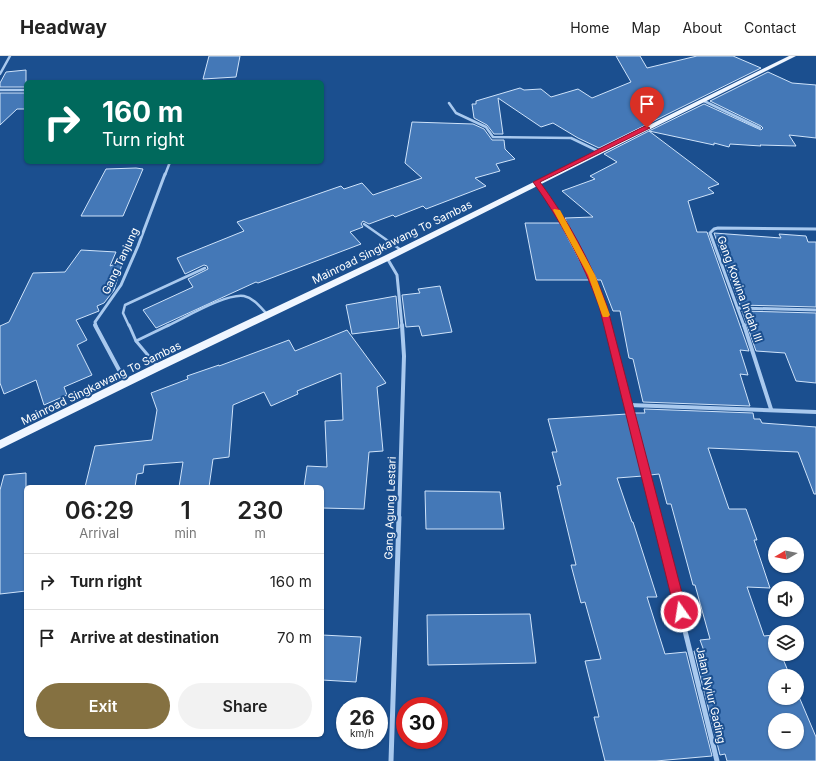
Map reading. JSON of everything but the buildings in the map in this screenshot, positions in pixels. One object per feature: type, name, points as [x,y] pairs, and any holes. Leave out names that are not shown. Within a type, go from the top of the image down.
[{"type":"main road","name":"Mainroad Singkawang To Sambas","points":[[0,445],[158,367],[387,258],[537,182],[594,149],[704,101],[793,56]]},
{"type":"street","points":[[0,74],[10,56]]},
{"type":"street","points":[[0,90],[24,90]]},
{"type":"street","points":[[704,101],[760,128]]},
{"type":"street","points":[[449,103],[450,107],[461,115],[484,126],[493,137],[575,139],[594,149]]},
{"type":"street","name":"Gang Tanjung","points":[[126,384],[96,328],[96,322],[124,278],[138,246],[169,164]]},
{"type":"street","name":"Jalan Nyiur Gading","points":[[537,182],[555,208],[592,275],[603,306],[657,522],[671,568],[717,761]]},
{"type":"street","name":"Gang Kowina Indah III","points":[[771,409],[738,308],[710,233],[718,228],[816,229]]},
{"type":"street","name":"Gang Agung Lestari","points":[[387,258],[396,275],[400,303],[404,356],[391,761]]},
{"type":"street","points":[[738,308],[816,310]]},
{"type":"street","points":[[629,406],[771,409],[816,412]]},
{"type":"lane","points":[[364,224],[402,250]]},
{"type":"lane","points":[[158,367],[136,341],[123,313],[125,304],[205,268]]},
{"type":"lane","points":[[136,341],[232,296],[244,295],[254,300],[268,315]]},
{"type":"slow traffic","points":[[557,210],[592,275],[606,315]]},
{"type":"route","points":[[647,128],[537,182],[548,195],[592,275],[603,306],[681,612]]}]
